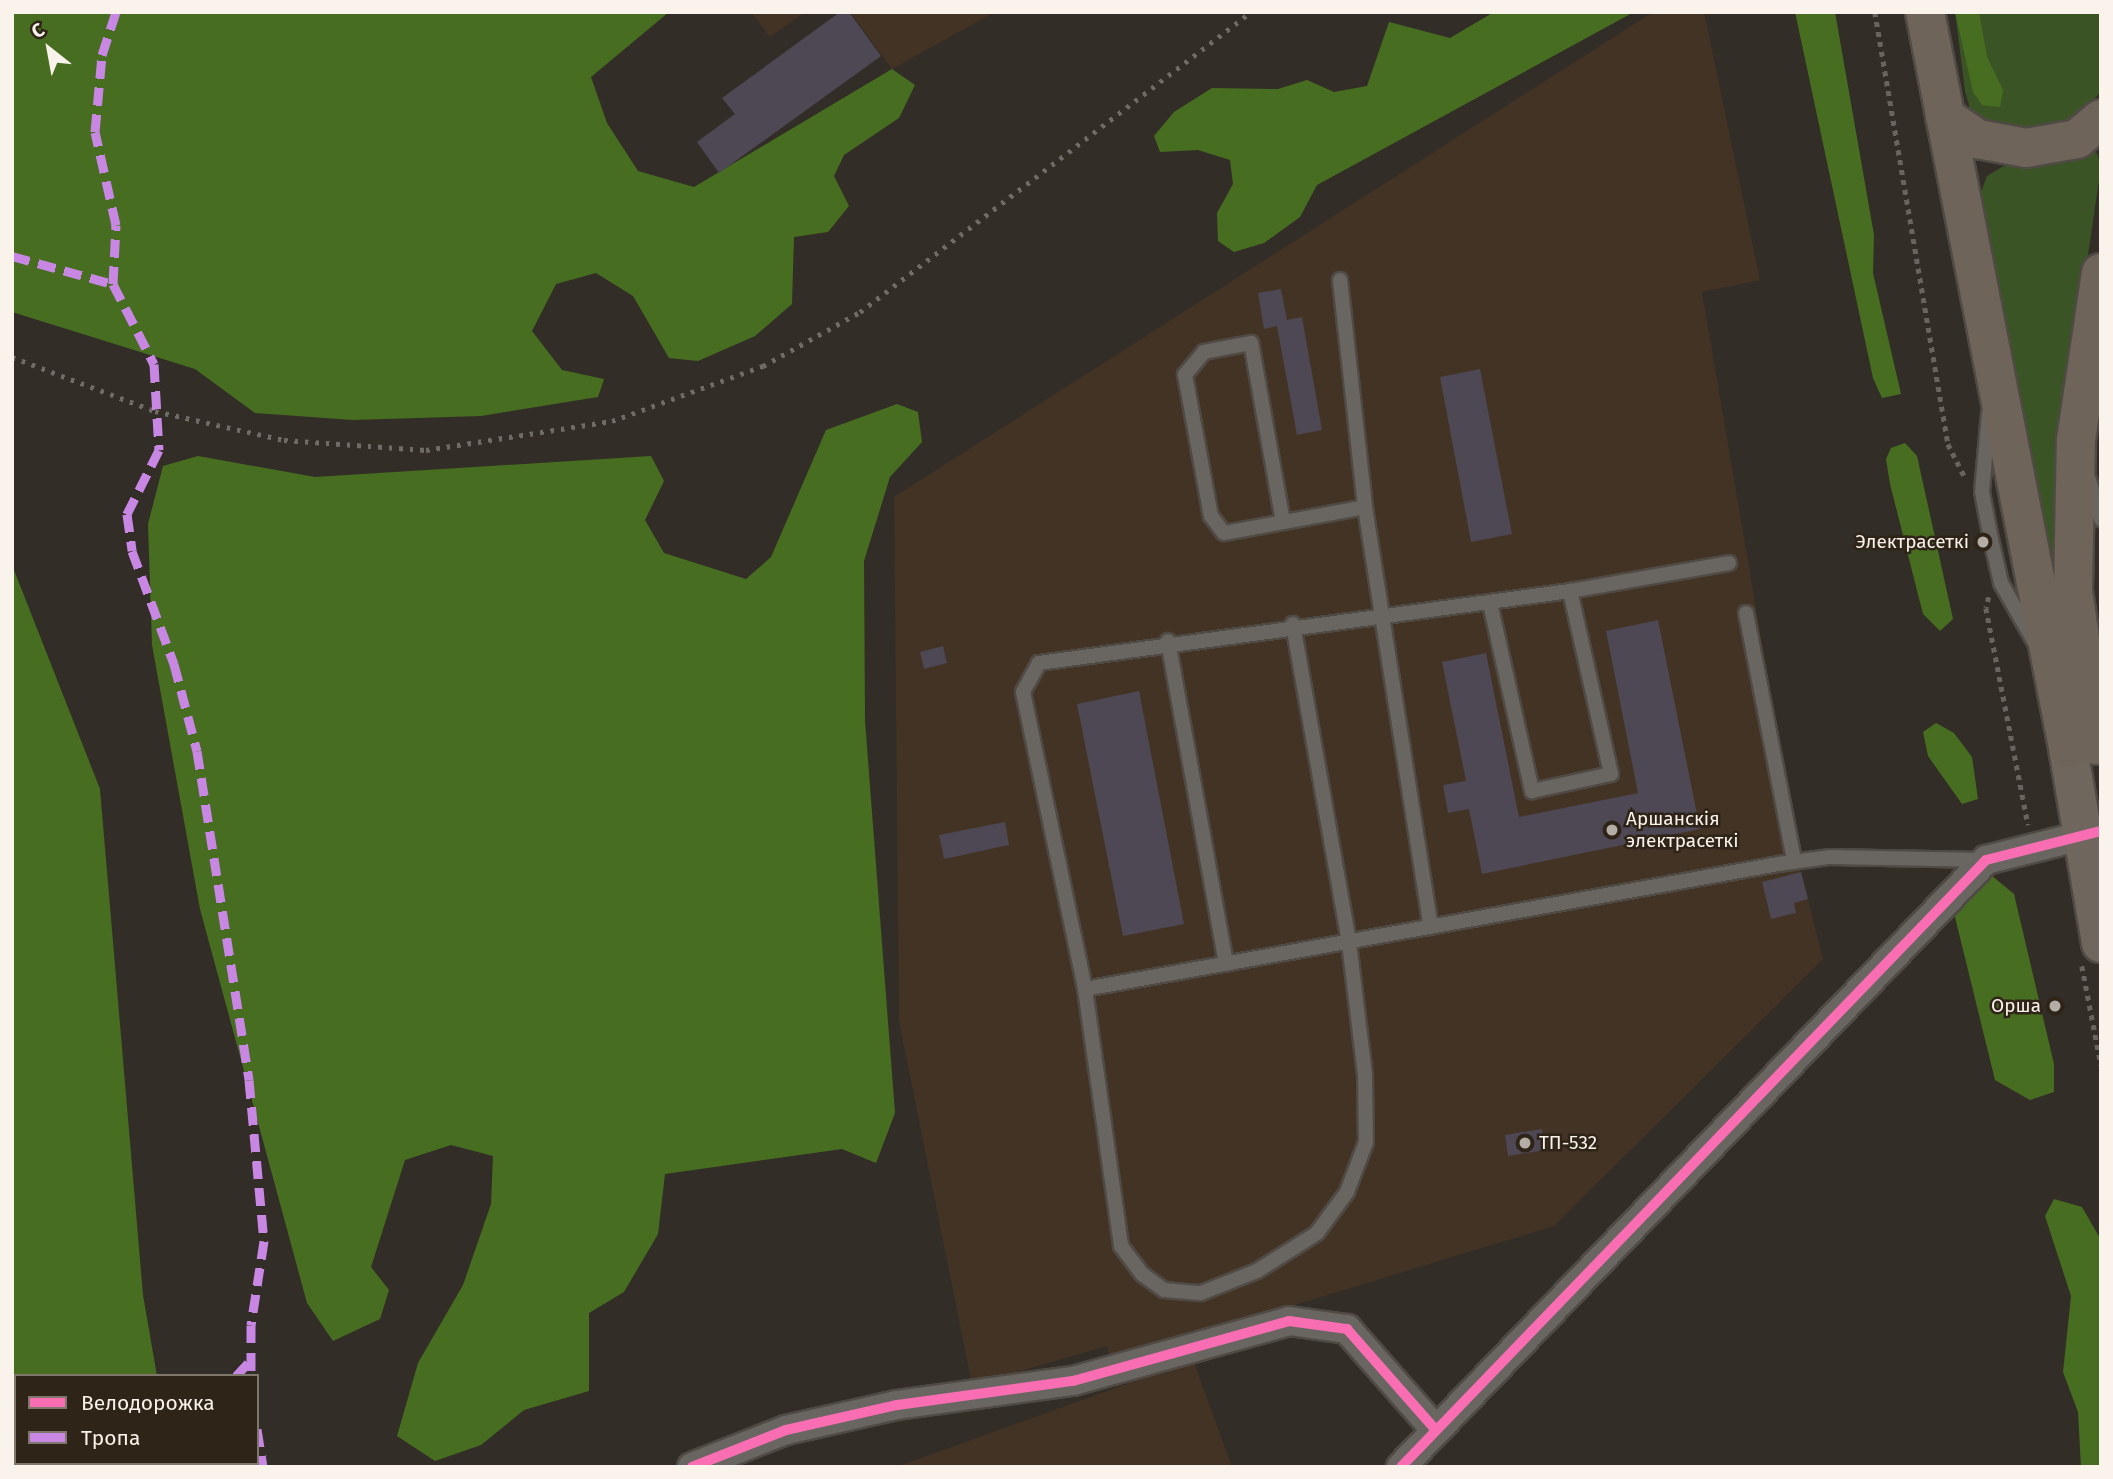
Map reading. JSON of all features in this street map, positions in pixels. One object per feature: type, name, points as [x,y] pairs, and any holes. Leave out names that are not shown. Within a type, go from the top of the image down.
[{"type":"highway","points":[[1925,12],[1992,370],[2054,678],[2082,747]]},
{"type":"highway","points":[[1945,117],[1978,139],[2026,148],[2077,139],[2101,118]]},
{"type":"highway","points":[[2082,747],[2073,591],[2076,440],[2101,273]]},
{"type":"main road","points":[[2082,747],[2101,799]]},
{"type":"main road","points":[[2082,747],[2091,833],[2091,951]]},
{"type":"street","points":[[1401,1467],[1434,1429],[1986,860],[2091,833]]},
{"type":"street","points":[[692,1467],[786,1430],[897,1405],[1073,1381],[1289,1321],[1347,1329],[1434,1429]]},
{"type":"lane","points":[[1340,280],[1364,507],[1431,927]]},
{"type":"lane","points":[[1283,522],[1251,343],[1204,352],[1185,375],[1211,516],[1224,533],[1364,507]]},
{"type":"lane","points":[[2076,440],[2101,519]]},
{"type":"lane","points":[[1293,624],[1349,942],[1366,1142],[1347,1192],[1317,1233],[1257,1271],[1201,1293],[1164,1290],[1121,1247],[1085,989],[1023,692],[1039,663],[1168,641],[1293,624],[1382,612],[1490,603],[1729,562]]},
{"type":"lane","points":[[1490,603],[1532,791],[1612,774],[1570,591]]},
{"type":"lane","points":[[1746,613],[1794,861]]},
{"type":"lane","points":[[1168,641],[1226,964]]},
{"type":"lane","points":[[1085,989],[1794,861],[1986,860]]},
{"type":"path","points":[[1875,12],[1948,444],[1966,480]]},
{"type":"path","points":[[1993,584],[1986,608],[2033,848]]},
{"type":"path","points":[[2091,951],[2101,1065]]},
{"type":"shaded area","points":[[751,12],[805,12],[770,37]]},
{"type":"shaded area","points":[[850,12],[995,12],[892,69]]},
{"type":"shaded area","name":"Аршанскія электрасеткі","points":[[1653,12],[1704,12],[1760,280],[1702,292],[1801,872],[1823,959],[1554,1226],[1111,1361],[1107,1346],[972,1385],[899,1021],[894,497]]},
{"type":"shaded area","points":[[1193,1360],[1232,1467],[896,1467]]},
{"type":"green space","points":[[12,12],[669,12],[591,77],[607,123],[638,171],[694,187],[892,69],[915,85],[899,118],[844,155],[834,176],[849,206],[828,232],[794,237],[792,304],[755,336],[698,361],[669,358],[633,296],[596,273],[556,284],[532,331],[562,370],[604,379],[598,397],[481,416],[353,420],[255,413],[195,369],[12,312]]},
{"type":"green space","points":[[1494,12],[1634,12],[1317,185],[1300,217],[1264,243],[1234,252],[1218,241],[1217,213],[1233,184],[1230,160],[1198,150],[1160,152],[1154,136],[1174,112],[1212,88],[1278,89],[1307,80],[1334,92],[1367,86],[1389,22],[1450,38]]},
{"type":"green space","points":[[1795,12],[1835,12],[1874,235],[1873,273],[1901,394],[1882,398],[1873,378]]},
{"type":"green space","points":[[1955,12],[2101,12],[2101,92],[2064,129],[1989,128],[1971,112],[1965,91]]},
{"type":"green space","points":[[1955,12],[1979,12],[1987,57],[2003,90],[2000,107],[1982,105],[1973,92]]},
{"type":"green space","points":[[2083,148],[2097,153],[2101,167],[2065,410],[2054,595],[1979,197],[1987,176],[2002,167]]},
{"type":"green space","points":[[897,404],[918,412],[922,442],[890,477],[864,561],[865,721],[895,1113],[876,1163],[842,1149],[665,1174],[658,1234],[624,1292],[589,1313],[589,1391],[524,1410],[481,1445],[435,1461],[397,1436],[418,1363],[463,1285],[491,1204],[493,1156],[451,1145],[405,1160],[371,1267],[389,1290],[380,1319],[333,1341],[307,1303],[200,909],[152,645],[148,524],[163,466],[198,456],[315,477],[651,456],[664,481],[645,520],[664,553],[746,579],[771,557],[826,430]]},
{"type":"green space","points":[[1905,443],[1917,456],[1953,619],[1940,631],[1923,614],[1890,484],[1886,459],[1891,448]]},
{"type":"green space","points":[[12,565],[100,789],[143,1295],[157,1374],[14,1374],[14,1465],[174,1467],[12,1467]]},
{"type":"green space","points":[[1936,723],[1954,733],[1972,757],[1978,799],[1962,804],[1928,756],[1923,732]]},
{"type":"green space","points":[[1991,875],[2014,894],[2054,1064],[2054,1092],[2030,1100],[1995,1080],[1955,917],[1968,885]]},
{"type":"green space","points":[[2054,1199],[2082,1207],[2101,1240],[2101,1467],[2081,1467],[2078,1412],[2063,1372],[2071,1296],[2045,1216]]},
{"type":"building","points":[[840,12],[849,12],[881,56],[719,173],[697,142],[735,114],[722,98]]},
{"type":"building","points":[[1281,289],[1287,320],[1302,317],[1322,430],[1297,435],[1277,326],[1264,329],[1258,293]]},
{"type":"building","points":[[1480,369],[1512,534],[1471,542],[1440,377]]},
{"type":"building","points":[[1658,620],[1700,829],[1482,874],[1469,809],[1448,813],[1443,785],[1466,781],[1442,662],[1486,653],[1519,817],[1638,793],[1606,631]]},
{"type":"building","points":[[943,646],[947,663],[924,669],[920,652]]},
{"type":"building","points":[[1139,691],[1184,924],[1123,936],[1077,704]]},
{"type":"building","points":[[1005,822],[1009,845],[944,859],[939,835]]},
{"type":"building","points":[[1801,872],[1808,899],[1794,903],[1796,913],[1771,919],[1762,882]]},
{"type":"building","name":"ТП-532","points":[[1542,1129],[1545,1150],[1508,1156],[1505,1135]]},
{"type":"railway","points":[[12,357],[155,411],[284,440],[426,450],[612,421],[763,366],[860,312],[1251,12]]},
{"type":"marked path","points":[[113,284],[116,225],[95,132],[102,55],[116,12]]},
{"type":"marked path","points":[[12,256],[113,284],[154,364],[159,450],[127,514],[132,551],[174,664],[197,751],[249,1080],[264,1241],[251,1325],[251,1374]]},
{"type":"marked path","points":[[238,1374],[250,1361]]},
{"type":"marked path","points":[[259,1442],[263,1467]]},
{"type":"marked path","points":[[107,1467],[110,1465]]},
{"type":"cycle path","points":[[1401,1467],[1986,860],[2101,831]]},
{"type":"cycle path","points":[[692,1467],[786,1430],[897,1405],[1073,1381],[1289,1321],[1347,1329],[1435,1429]]},
{"type":"place","name":"Электрасеткі","points":[[1983,542]]},
{"type":"place","name":"Аршанскія электрасеткі","points":[[1612,830]]},
{"type":"place","name":"Орша","points":[[2055,1006]]},
{"type":"place","name":"ТП-532","points":[[1525,1143]]}]
